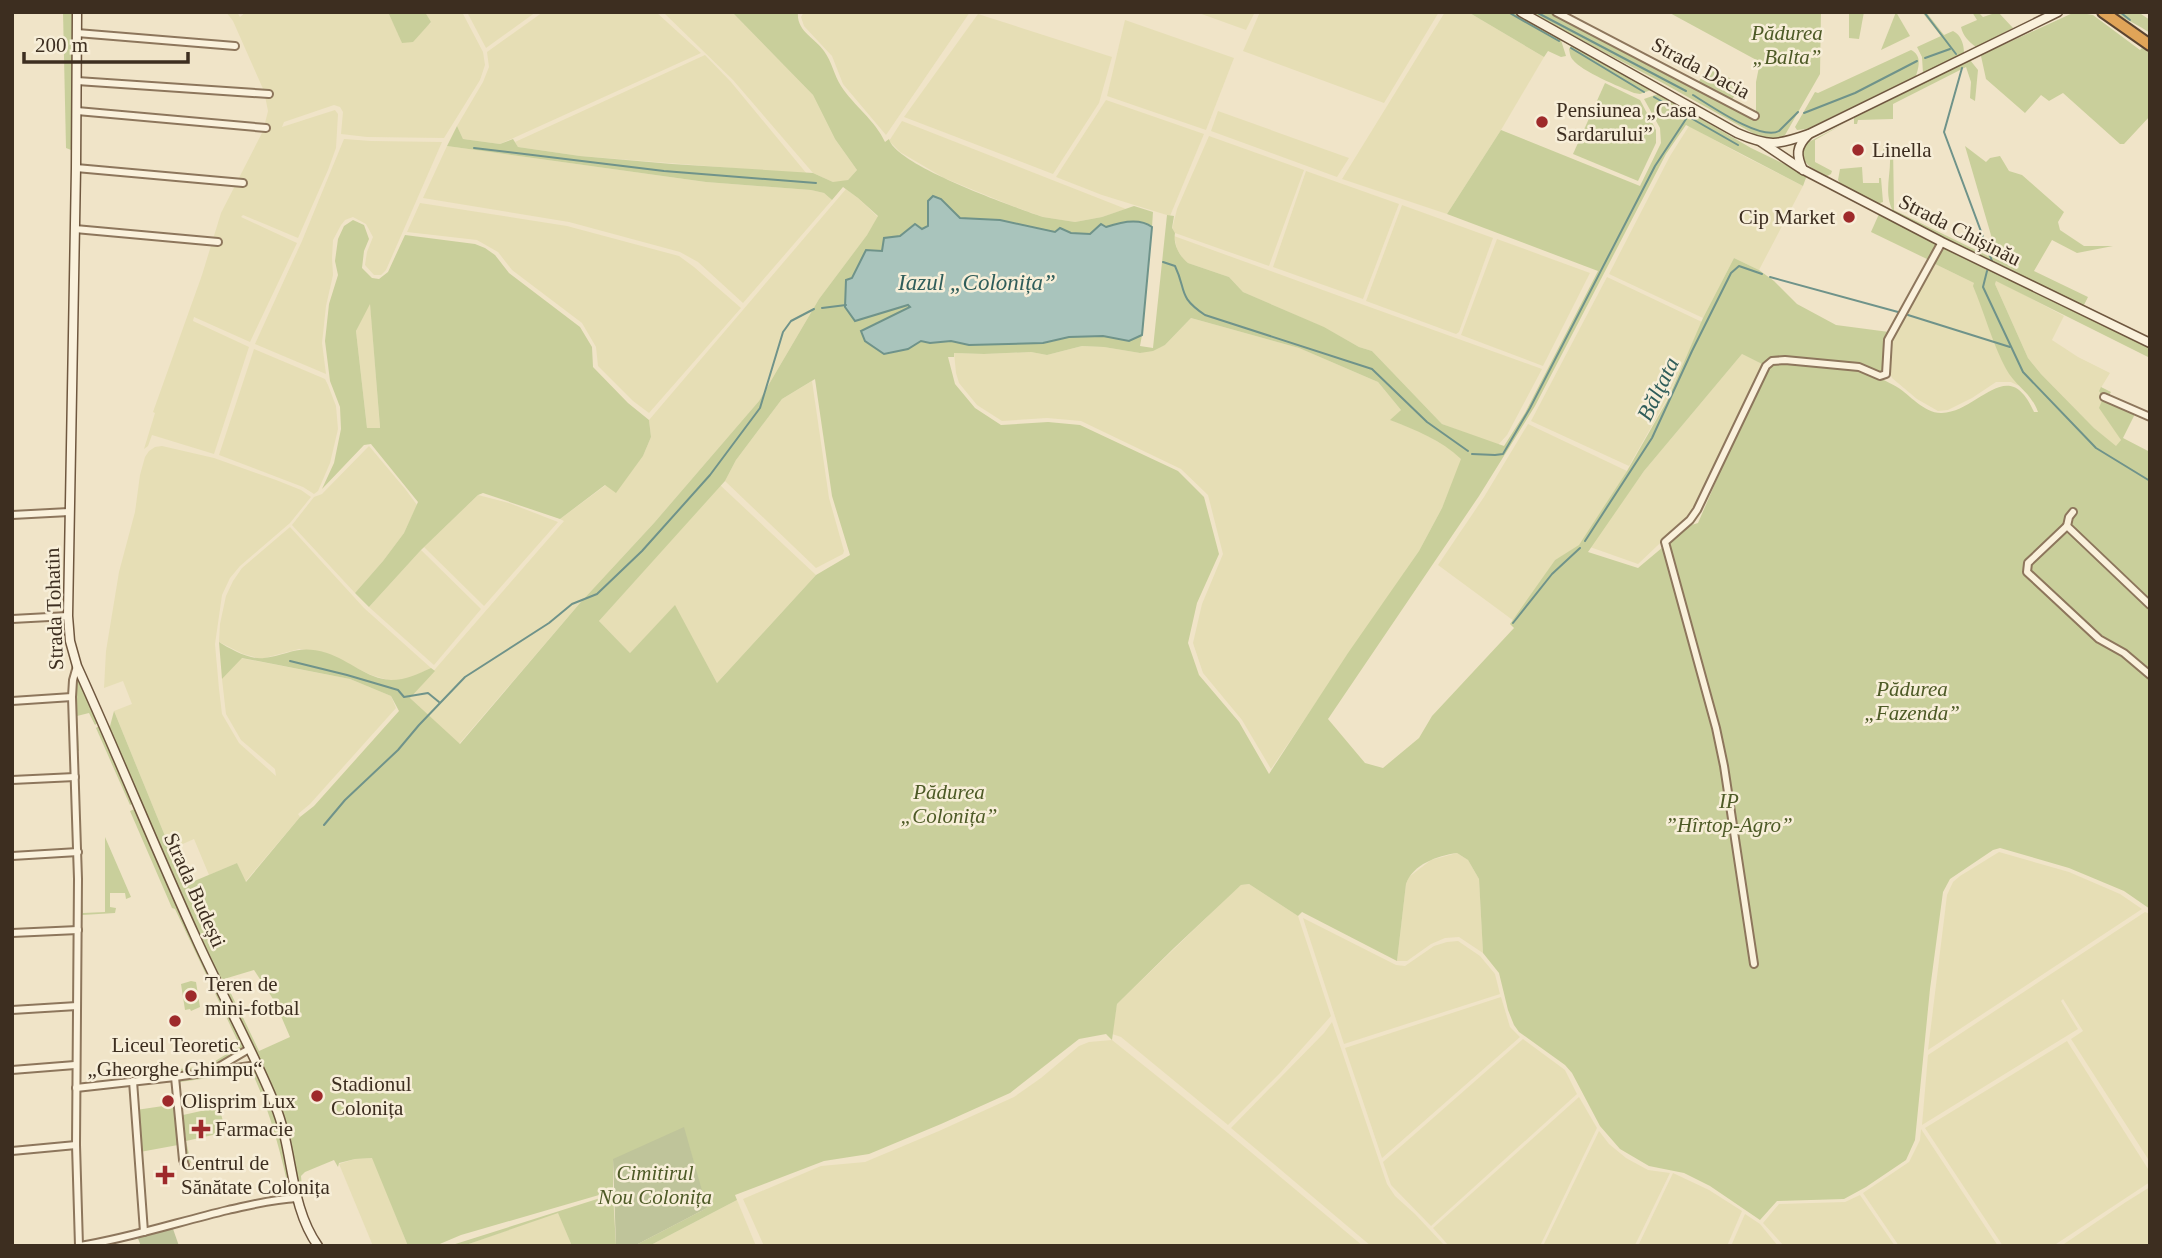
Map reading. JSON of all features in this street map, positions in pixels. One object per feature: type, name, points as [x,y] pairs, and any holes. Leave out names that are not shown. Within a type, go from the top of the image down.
[{"type":"highway","points":[[2103,12],[2150,45]]},
{"type":"street","name":"Strada Tohatin","points":[[77,12],[68,616],[70,640],[77,666],[72,697],[78,852],[75,1065],[80,1246]]},
{"type":"street","name":"Strada Chișinău","points":[[1521,12],[1737,133],[1758,141],[1803,170],[1942,242],[2150,343]]},
{"type":"street","name":"Strada Dacia","points":[[1556,12],[1755,116]]},
{"type":"street","points":[[1758,141],[1778,144],[1809,134],[2058,12]]},
{"type":"street","points":[[77,33],[234,46]]},
{"type":"street","points":[[77,81],[269,94]]},
{"type":"street","points":[[76,111],[266,128]]},
{"type":"street","points":[[1803,170],[1798,159],[1798,150],[1809,134]]},
{"type":"street","points":[[76,168],[243,183]]},
{"type":"street","points":[[75,229],[218,242]]},
{"type":"street","points":[[1755,964],[1716,728],[1665,542],[1690,520],[1697,510],[1766,366],[1772,361],[1858,367],[1880,376],[1886,374],[1888,340],[1942,242]]},
{"type":"street","points":[[2104,397],[2150,417]]},
{"type":"street","points":[[12,515],[69,512]]},
{"type":"street","points":[[2073,512],[2067,526],[2028,563],[2027,572],[2091,633],[2124,653],[2150,675]]},
{"type":"street","points":[[2067,526],[2150,605]]},
{"type":"street","points":[[12,619],[68,616]]},
{"type":"street","name":"Strada Budești","points":[[77,666],[196,938],[280,1119],[304,1223],[318,1246]]},
{"type":"street","points":[[12,701],[72,697]]},
{"type":"street","points":[[12,780],[75,777]]},
{"type":"street","points":[[12,856],[78,852]]},
{"type":"street","points":[[12,933],[78,930]]},
{"type":"street","points":[[12,1010],[77,1006]]},
{"type":"street","points":[[210,1072],[249,1049]]},
{"type":"street","points":[[12,1070],[75,1065]]},
{"type":"street","points":[[76,1088],[257,1065]]},
{"type":"street","points":[[175,1077],[185,1165]]},
{"type":"street","points":[[133,1081],[144,1232]]},
{"type":"street","points":[[12,1151],[76,1145]]},
{"type":"street","points":[[80,1246],[111,1243],[144,1232],[277,1199],[297,1198]]},
{"type":"shaded area","points":[[226,12],[237,12],[240,17],[246,12],[388,12],[403,43],[431,23],[425,12],[462,12],[483,52],[485,65],[480,80],[444,138],[341,134],[343,112],[340,107],[334,105],[284,122],[282,127],[335,110],[338,114],[336,148],[298,238],[243,215],[241,217],[297,243],[250,342],[194,317],[193,321],[249,347],[214,454],[152,435],[144,449],[155,413],[153,412],[221,213],[263,131],[268,111],[264,91],[233,21]]},
{"type":"shaded area","points":[[467,12],[536,12],[486,48]]},
{"type":"shaded area","points":[[543,12],[656,12],[701,53],[500,144],[463,139],[457,126],[483,82],[489,67],[487,52]]},
{"type":"shaded area","points":[[663,12],[732,12],[813,95],[835,139],[857,170],[848,180],[842,182],[833,182],[813,173],[733,80]]},
{"type":"shaded area","points":[[804,12],[970,12],[886,135],[843,84],[832,56],[804,26],[801,17]]},
{"type":"shaded area","points":[[1196,12],[1255,12],[1246,30]]},
{"type":"shaded area","points":[[1260,12],[1439,12],[1384,103],[1243,51]]},
{"type":"shaded area","points":[[1445,12],[1468,12],[1544,57],[1447,214],[1342,179]]},
{"type":"shaded area","points":[[978,14],[1112,57],[1099,103],[1053,174],[904,117]]},
{"type":"shaded area","points":[[1125,20],[1234,58],[1206,130],[1107,96]]},
{"type":"shaded area","points":[[705,55],[731,82],[807,174],[580,156],[518,147],[515,142]]},
{"type":"shaded area","points":[[1106,100],[1204,134],[1170,216],[1102,195],[1056,177]]},
{"type":"shaded area","points":[[1218,111],[1349,158],[1337,177],[1211,131]]},
{"type":"shaded area","points":[[902,121],[1126,209],[1075,222],[1043,217],[1010,205],[944,178],[900,152],[889,141]]},
{"type":"shaded area","points":[[1689,126],[1803,186],[1759,270],[1734,258],[1703,318],[1609,274],[1670,156]]},
{"type":"shaded area","points":[[1209,136],[1304,170],[1269,266],[1175,233],[1172,229],[1177,209]]},
{"type":"shaded area","points":[[344,139],[442,142],[386,270],[381,275],[374,275],[365,265],[373,237],[366,224],[353,217],[345,220],[333,240],[333,275],[322,343],[326,374],[255,344]]},
{"type":"shaded area","points":[[447,146],[706,182],[811,190],[824,193],[832,200],[743,303],[698,262],[680,252],[569,222],[423,198]]},
{"type":"shaded area","points":[[1306,171],[1399,204],[1363,299],[1273,267]]},
{"type":"shaded area","points":[[846,189],[878,217],[819,299],[759,401],[459,744],[410,698],[564,521],[560,519],[606,485],[616,492],[643,456],[651,437],[649,420]]},
{"type":"shaded area","points":[[420,203],[567,226],[679,256],[741,308],[649,413],[598,366],[596,347],[582,323],[512,270],[498,252],[477,240],[407,232]]},
{"type":"shaded area","points":[[1402,205],[1493,238],[1456,334],[1366,301]]},
{"type":"shaded area","points":[[1174,236],[1542,369],[1507,435],[1498,445],[1442,424],[1372,351],[1243,292],[1229,277],[1188,263],[1177,249]]},
{"type":"shaded area","points":[[1497,239],[1590,273],[1543,366],[1461,335]]},
{"type":"shaded area","points":[[1933,263],[1974,283],[2006,369],[2019,386],[2011,382],[1996,382],[1948,410],[1938,411],[1917,399],[1892,378],[1891,340]]},
{"type":"shaded area","points":[[1607,277],[1702,322],[1666,401],[1629,466],[1531,421]]},
{"type":"shaded area","points":[[1996,280],[2064,316],[2052,340],[2110,373],[2099,391],[2121,440],[2116,447],[2094,428],[2028,358],[1995,284]]},
{"type":"shaded area","points":[[370,302],[380,428],[367,428],[356,331]]},
{"type":"shaded area","points":[[1191,318],[1299,348],[1378,382],[1401,410],[1391,420],[1423,433],[1462,459],[1442,508],[1419,551],[1271,769],[1242,720],[1203,673],[1193,643],[1202,604],[1223,554],[1208,495],[1181,469],[1081,421],[1047,418],[1002,421],[977,405],[959,383],[956,373],[954,353],[1031,352],[1047,355],[1082,346],[1140,353],[1165,345]]},
{"type":"shaded area","points":[[254,349],[325,379],[328,385],[336,406],[338,429],[330,463],[318,491],[314,494],[303,487],[219,455]]},
{"type":"shaded area","points":[[1742,354],[1764,365],[1724,451],[1704,485],[1694,511],[1638,564],[1590,547],[1644,471]]},
{"type":"shaded area","points":[[812,381],[829,498],[844,551],[816,568],[725,481],[736,460],[782,399]]},
{"type":"shaded area","points":[[1528,424],[1627,471],[1579,546],[1555,560],[1514,621],[1438,565],[1484,497]]},
{"type":"shaded area","points":[[162,446],[214,458],[301,490],[311,497],[290,523],[240,566],[230,578],[222,595],[215,644],[219,689],[222,714],[239,743],[276,776],[275,769],[241,740],[226,714],[222,679],[241,658],[350,679],[391,696],[396,708],[298,814],[300,817],[245,882],[237,863],[209,875],[194,839],[176,847],[190,882],[185,885],[114,711],[132,704],[123,681],[104,688],[106,651],[119,572],[135,512],[140,475],[149,451]]},
{"type":"shaded area","points":[[369,446],[417,505],[404,533],[355,593],[292,525],[314,497],[322,494]]},
{"type":"shaded area","points":[[720,485],[816,575],[717,683],[675,606],[630,653],[599,621]]},
{"type":"shaded area","points":[[478,495],[509,503],[558,522],[484,606],[424,547]]},
{"type":"shaded area","points":[[290,527],[364,608],[431,668],[407,680],[388,680],[371,675],[326,653],[299,649],[261,659],[243,654],[219,642],[226,596],[233,581],[242,568]]},
{"type":"shaded area","points":[[421,550],[481,609],[434,665],[369,607]]},
{"type":"shaded area","points":[[1999,852],[2069,872],[2120,894],[2142,909],[1928,1050],[1947,895],[1953,882],[1960,876]]},
{"type":"shaded area","points":[[1457,853],[1468,860],[1479,879],[1483,953],[1459,937],[1445,938],[1431,944],[1407,961],[1397,961],[1409,877],[1431,860]]},
{"type":"shaded area","points":[[1249,884],[1298,916],[1331,1016],[1281,1072],[1228,1125],[1121,1037],[1112,1034],[1117,1004],[1233,892],[1241,885]]},
{"type":"shaded area","points":[[2145,912],[2150,914],[2150,1162],[2071,1039],[2083,1031],[2063,999],[2061,1001],[2078,1029],[1922,1125],[1928,1055]]},
{"type":"shaded area","points":[[1303,918],[1396,965],[1405,966],[1434,946],[1458,941],[1480,956],[1495,974],[1500,994],[1344,1044]]},
{"type":"shaded area","points":[[1501,997],[1510,1027],[1520,1037],[1382,1158],[1345,1048]]},
{"type":"shaded area","points":[[1332,1022],[1387,1184],[1395,1196],[1445,1246],[1371,1246],[1231,1128]]},
{"type":"shaded area","points":[[1523,1039],[1565,1070],[1577,1094],[1431,1226],[1391,1185],[1383,1162]]},
{"type":"shaded area","points":[[1112,1040],[1363,1246],[764,1246],[743,1199],[821,1166],[865,1162],[939,1131],[1014,1097],[1079,1046],[1089,1042]]},
{"type":"shaded area","points":[[2067,1041],[2150,1172],[2150,1182],[2053,1246],[2003,1246],[1925,1128]]},
{"type":"shaded area","points":[[1579,1097],[1597,1128],[1540,1246],[1449,1246],[1433,1228]]},
{"type":"shaded area","points":[[1921,1129],[1998,1246],[1899,1246],[1863,1193],[1909,1162],[1920,1140]]},
{"type":"shaded area","points":[[1599,1131],[1609,1144],[1626,1158],[1648,1170],[1670,1173],[1635,1245],[1543,1246]]},
{"type":"shaded area","points":[[373,1158],[408,1246],[373,1246],[339,1164],[355,1159]]},
{"type":"shaded area","points":[[1673,1173],[1709,1190],[1742,1211],[1727,1246],[1638,1246]]},
{"type":"shaded area","points":[[2150,1187],[2150,1246],[2061,1246],[2126,1202]]},
{"type":"shaded area","points":[[1860,1195],[1895,1246],[1784,1246],[1763,1223],[1779,1204],[1845,1202]]},
{"type":"shaded area","points":[[737,1200],[756,1246],[649,1246]]},
{"type":"shaded area","points":[[558,1212],[572,1246],[463,1246]]},
{"type":"shaded area","points":[[1745,1214],[1760,1224],[1778,1246],[1731,1246]]},
{"type":"green space","points":[[63,12],[74,12],[71,150],[66,148]]},
{"type":"green space","points":[[388,12],[425,12],[431,22],[413,42],[402,43]]},
{"type":"green space","points":[[732,12],[798,12],[800,24],[824,51],[841,86],[876,127],[885,142],[889,139],[896,149],[912,161],[957,184],[1043,217],[1075,222],[1102,217],[1134,206],[1153,212],[1152,227],[1128,226],[1071,320],[1142,335],[1140,346],[1153,348],[1167,215],[1174,216],[1172,228],[1176,245],[1188,263],[1229,277],[1243,292],[1372,351],[1442,424],[1504,446],[1525,413],[1598,271],[1447,214],[1501,130],[1640,186],[1661,143],[1660,128],[1644,99],[1658,94],[1751,148],[1807,175],[1803,186],[1686,125],[1666,154],[1535,406],[1479,496],[1328,719],[1365,763],[1383,768],[1419,738],[1432,716],[1514,628],[1510,624],[1555,560],[1579,545],[1627,471],[1667,401],[1703,318],[1734,258],[1759,270],[1797,304],[1836,325],[1889,332],[1886,367],[1882,374],[1859,366],[1785,358],[1764,365],[1742,354],[1644,471],[1588,552],[1638,568],[1688,526],[1698,523],[1760,380],[1769,366],[1779,361],[1857,369],[1902,390],[1924,407],[1942,413],[1956,410],[2003,386],[2014,387],[2024,395],[2034,412],[2038,412],[2001,360],[1974,283],[1933,263],[1946,247],[2150,346],[2150,358],[1996,281],[2028,358],[2041,374],[2094,428],[2116,446],[2121,440],[2099,408],[2103,398],[2135,414],[2123,438],[2150,452],[2150,909],[2124,891],[2069,868],[2000,848],[1950,879],[1943,892],[1915,1140],[1906,1160],[1844,1199],[1777,1201],[1760,1220],[1710,1186],[1684,1173],[1649,1166],[1620,1149],[1600,1126],[1572,1073],[1519,1032],[1508,1010],[1499,973],[1483,953],[1479,879],[1468,860],[1457,853],[1427,862],[1409,877],[1397,961],[1302,912],[1298,916],[1249,884],[1241,885],[1117,1004],[1112,1040],[1106,1034],[1079,1039],[1010,1093],[869,1154],[824,1161],[735,1195],[737,1200],[649,1246],[634,1246],[707,1208],[613,1160],[613,1189],[599,1195],[461,1235],[435,1246],[408,1246],[372,1158],[339,1163],[338,1167],[334,1160],[301,1176],[308,1219],[301,1198],[284,1118],[233,1010],[238,1007],[259,1051],[290,1037],[275,1002],[254,970],[224,979],[236,1004],[231,1006],[109,730],[114,711],[185,885],[237,863],[246,882],[300,817],[314,806],[399,711],[391,696],[350,679],[242,658],[222,679],[219,642],[240,653],[258,658],[301,650],[327,653],[382,679],[407,678],[431,668],[435,671],[410,698],[460,744],[580,603],[654,523],[759,401],[819,299],[878,216],[843,187],[832,200],[824,193],[811,190],[706,182],[447,146],[457,126],[463,139],[500,144],[513,139],[518,147],[580,156],[813,173],[833,182],[848,180],[857,170],[835,139],[813,95]],"holes":[[[1191,318],[1299,348],[1378,382],[1401,410],[1390,420],[1437,441],[1461,459],[1442,508],[1419,551],[1269,774],[1239,722],[1199,675],[1188,643],[1197,603],[1219,554],[1204,497],[1178,471],[1080,425],[1048,422],[1001,425],[975,408],[955,384],[948,357],[954,357],[954,353],[1031,352],[1047,355],[1082,346],[1140,353],[1153,351],[1165,345]],[[815,379],[832,496],[850,555],[816,575],[717,683],[675,605],[630,653],[599,621],[725,481],[736,460],[782,399]]]},
{"type":"green space","points":[[1468,12],[1515,12],[1560,37],[1566,56],[1561,57],[1548,51],[1544,57]]},
{"type":"green space","name":"Pădurea „Balta”","points":[[1527,12],[1564,12],[1698,83],[1708,67],[1741,84],[1732,100],[1756,112],[1756,82],[1760,62],[1668,12],[1821,12],[1820,74],[1785,135],[1775,138],[1761,137]]},
{"type":"green space","points":[[1849,12],[1864,12],[1859,39],[1849,38]]},
{"type":"green space","points":[[1896,12],[1910,36],[1881,50]]},
{"type":"green space","points":[[1922,12],[1926,12],[1944,35],[1953,31],[1958,35],[1963,43],[1964,53],[1923,73],[1922,57],[1917,47],[1941,36]]},
{"type":"green space","points":[[1972,12],[1978,12],[1983,17],[1998,12],[2013,28],[1976,47],[1961,27],[1977,20]]},
{"type":"green space","points":[[2075,12],[2093,15],[2140,50],[2142,48],[2150,53],[2150,116],[2124,144],[2120,144],[2063,93],[2049,101],[2041,95],[2025,113],[1986,79],[1981,56],[1983,54]]},
{"type":"green space","points":[[2114,12],[2138,12],[2150,20],[2150,33],[2141,27]]},
{"type":"green space","points":[[1572,44],[1651,90],[1634,93],[1584,69],[1571,58],[1569,49]]},
{"type":"green space","points":[[1911,50],[1918,58],[1916,76],[1807,129],[1797,130],[1795,127],[1815,92],[1818,93]]},
{"type":"green space","points":[[1970,60],[1978,70],[1975,101],[1970,98],[1971,82],[1966,67],[1893,104],[1893,119],[1858,120],[1857,124],[1854,124],[1854,118]]},
{"type":"green space","points":[[1605,83],[1640,100],[1656,130],[1656,143],[1638,181],[1573,154]]},
{"type":"green space","points":[[1845,123],[1815,140],[1815,162],[1832,171],[1827,176],[1816,171],[1804,160],[1805,144]]},
{"type":"green space","points":[[1883,145],[1893,145],[1894,210],[1988,256],[1993,242],[1965,146],[1986,162],[1990,158],[2000,156],[2009,171],[2022,175],[2064,212],[2058,222],[2060,230],[2084,246],[2113,246],[2077,253],[2052,240],[2034,271],[2088,297],[2083,307],[1894,213],[1888,192],[1890,156],[1883,156]]},
{"type":"green space","points":[[1862,167],[1863,183],[1879,183],[1881,178],[1883,202],[1877,204],[1838,180],[1840,169]]},
{"type":"green space","points":[[1879,214],[1934,243],[1936,246],[1929,260],[1871,232]]},
{"type":"green space","points":[[353,220],[364,225],[369,239],[362,268],[372,278],[379,279],[388,272],[405,235],[475,244],[485,248],[495,255],[509,273],[580,327],[592,347],[593,367],[649,420],[651,437],[643,456],[616,493],[605,485],[560,519],[483,493],[478,495],[421,550],[369,607],[355,593],[404,533],[418,502],[371,444],[364,445],[322,489],[334,463],[341,429],[340,407],[330,381],[325,341],[329,304],[338,275],[335,261],[338,239],[344,226]],"holes":[[[370,304],[380,428],[367,428],[356,331]]]},
{"type":"green space","points":[[2101,387],[2111,392],[2108,397],[2103,398],[2099,391]]},
{"type":"green space","points":[[79,679],[99,722],[95,725],[89,713],[77,716],[77,751],[75,682]]},
{"type":"green space","points":[[100,725],[134,803],[130,805],[96,728]]},
{"type":"green space","points":[[137,808],[244,1045],[242,1050],[208,1070],[180,1074],[179,1069],[207,1066],[240,1046],[175,909],[172,908],[130,811]]},
{"type":"green space","points":[[105,837],[131,897],[126,899],[125,893],[110,893],[110,907],[116,908],[115,913],[82,915],[81,882],[83,913],[105,912]]},
{"type":"green space","name":"Teren de mini-fotbal","points":[[196,982],[200,1007],[191,1011],[185,1010],[181,984]]},
{"type":"green space","points":[[256,1069],[279,1123],[294,1195],[290,1195],[274,1132],[252,1072],[180,1082],[183,1115],[219,1107],[226,1132],[186,1141],[191,1163],[185,1160],[183,1139],[186,1138],[182,1133],[181,1119],[184,1118],[181,1116],[178,1085],[181,1079]]},
{"type":"green space","points":[[170,1105],[171,1108],[176,1107],[178,1145],[140,1152],[136,1110]]},
{"type":"green space","name":"Cimitirul Nou Colonița","points":[[684,1127],[707,1208],[634,1246],[616,1246],[613,1159]]},
{"type":"green space","points":[[613,1194],[616,1246],[572,1246],[558,1213],[463,1246],[449,1246]]},
{"type":"green space","points":[[172,1226],[179,1246],[141,1246],[137,1236]]},
{"type":"water","name":"Iazul „Colonița”","points":[[933,196],[941,199],[960,218],[1000,220],[1055,232],[1060,228],[1071,233],[1090,234],[1101,224],[1106,227],[1129,221],[1152,227],[1142,335],[1129,341],[1103,336],[1069,337],[1043,343],[969,345],[951,341],[921,341],[908,349],[884,354],[865,341],[861,331],[910,307],[908,305],[855,321],[845,307],[846,280],[852,278],[866,250],[882,251],[884,238],[900,236],[915,224],[922,229],[928,226],[928,201]]},
{"type":"waterway","points":[[1508,12],[1559,41]]},
{"type":"waterway","points":[[1536,12],[1686,91]]},
{"type":"waterway","points":[[1924,12],[1956,54]]},
{"type":"waterway","points":[[2120,12],[2130,20]]},
{"type":"waterway","points":[[1571,48],[1644,92]]},
{"type":"waterway","points":[[1925,58],[1950,49]]},
{"type":"waterway","points":[[1804,113],[1855,93],[1917,61]]},
{"type":"waterway","points":[[1962,68],[1944,132],[1992,261]]},
{"type":"waterway","points":[[1693,95],[1736,121],[1771,133],[1779,131],[1798,112]]},
{"type":"waterway","points":[[1654,97],[1738,145]]},
{"type":"waterway","points":[[1472,454],[1503,454],[1530,408],[1655,166],[1688,116]]},
{"type":"waterway","points":[[474,148],[664,171],[816,183]]},
{"type":"waterway","points":[[1163,262],[1175,266],[1186,298],[1205,315],[1372,369],[1427,422],[1468,451]]},
{"type":"waterway","name":"Bălţata","points":[[1585,541],[1652,438],[1731,273],[1739,266],[1762,274]]},
{"type":"waterway","name":"Bălţata","points":[[1987,271],[1983,287],[2023,372],[2096,448],[2150,481]]},
{"type":"waterway","name":"Bălţata","points":[[1770,277],[1898,312]]},
{"type":"waterway","points":[[822,308],[846,305]]},
{"type":"waterway","points":[[324,825],[465,677],[549,623],[572,604],[597,594],[642,551],[710,475],[760,408],[783,332],[791,321],[814,309]]},
{"type":"waterway","name":"Bălţata","points":[[1908,315],[2010,347]]},
{"type":"waterway","name":"Bălţata","points":[[1513,623],[1552,574],[1580,548]]},
{"type":"waterway","points":[[290,661],[398,690],[404,697],[428,693],[439,702]]},
{"type":"place","name":"Pensiunea „Casa Sardarului”","points":[[1542,122]]},
{"type":"place","name":"Linella","points":[[1858,150]]},
{"type":"place","name":"Cip Market","points":[[1849,217]]},
{"type":"place","name":"Teren de mini-fotbal","points":[[191,996]]},
{"type":"place","name":"Liceul Teoretic „Gheorghe Ghimpu“","points":[[175,1021]]},
{"type":"place","name":"Stadionul Colonița","points":[[317,1096]]},
{"type":"place","name":"Olisprim Lux","points":[[168,1101]]},
{"type":"place","name":"Farmacie","points":[[201,1129]]},
{"type":"place","name":"Centrul de Sănătate Colonița","points":[[165,1175]]},
{"type":"park label","name":"Pădurea „Fazenda”","points":[[1912,701]]},
{"type":"park label","name":"Pădurea „Colonița”","points":[[949,804]]},
{"type":"park label","name":"IP ”Hîrtop-Agro”","points":[[1729,813]]}]
